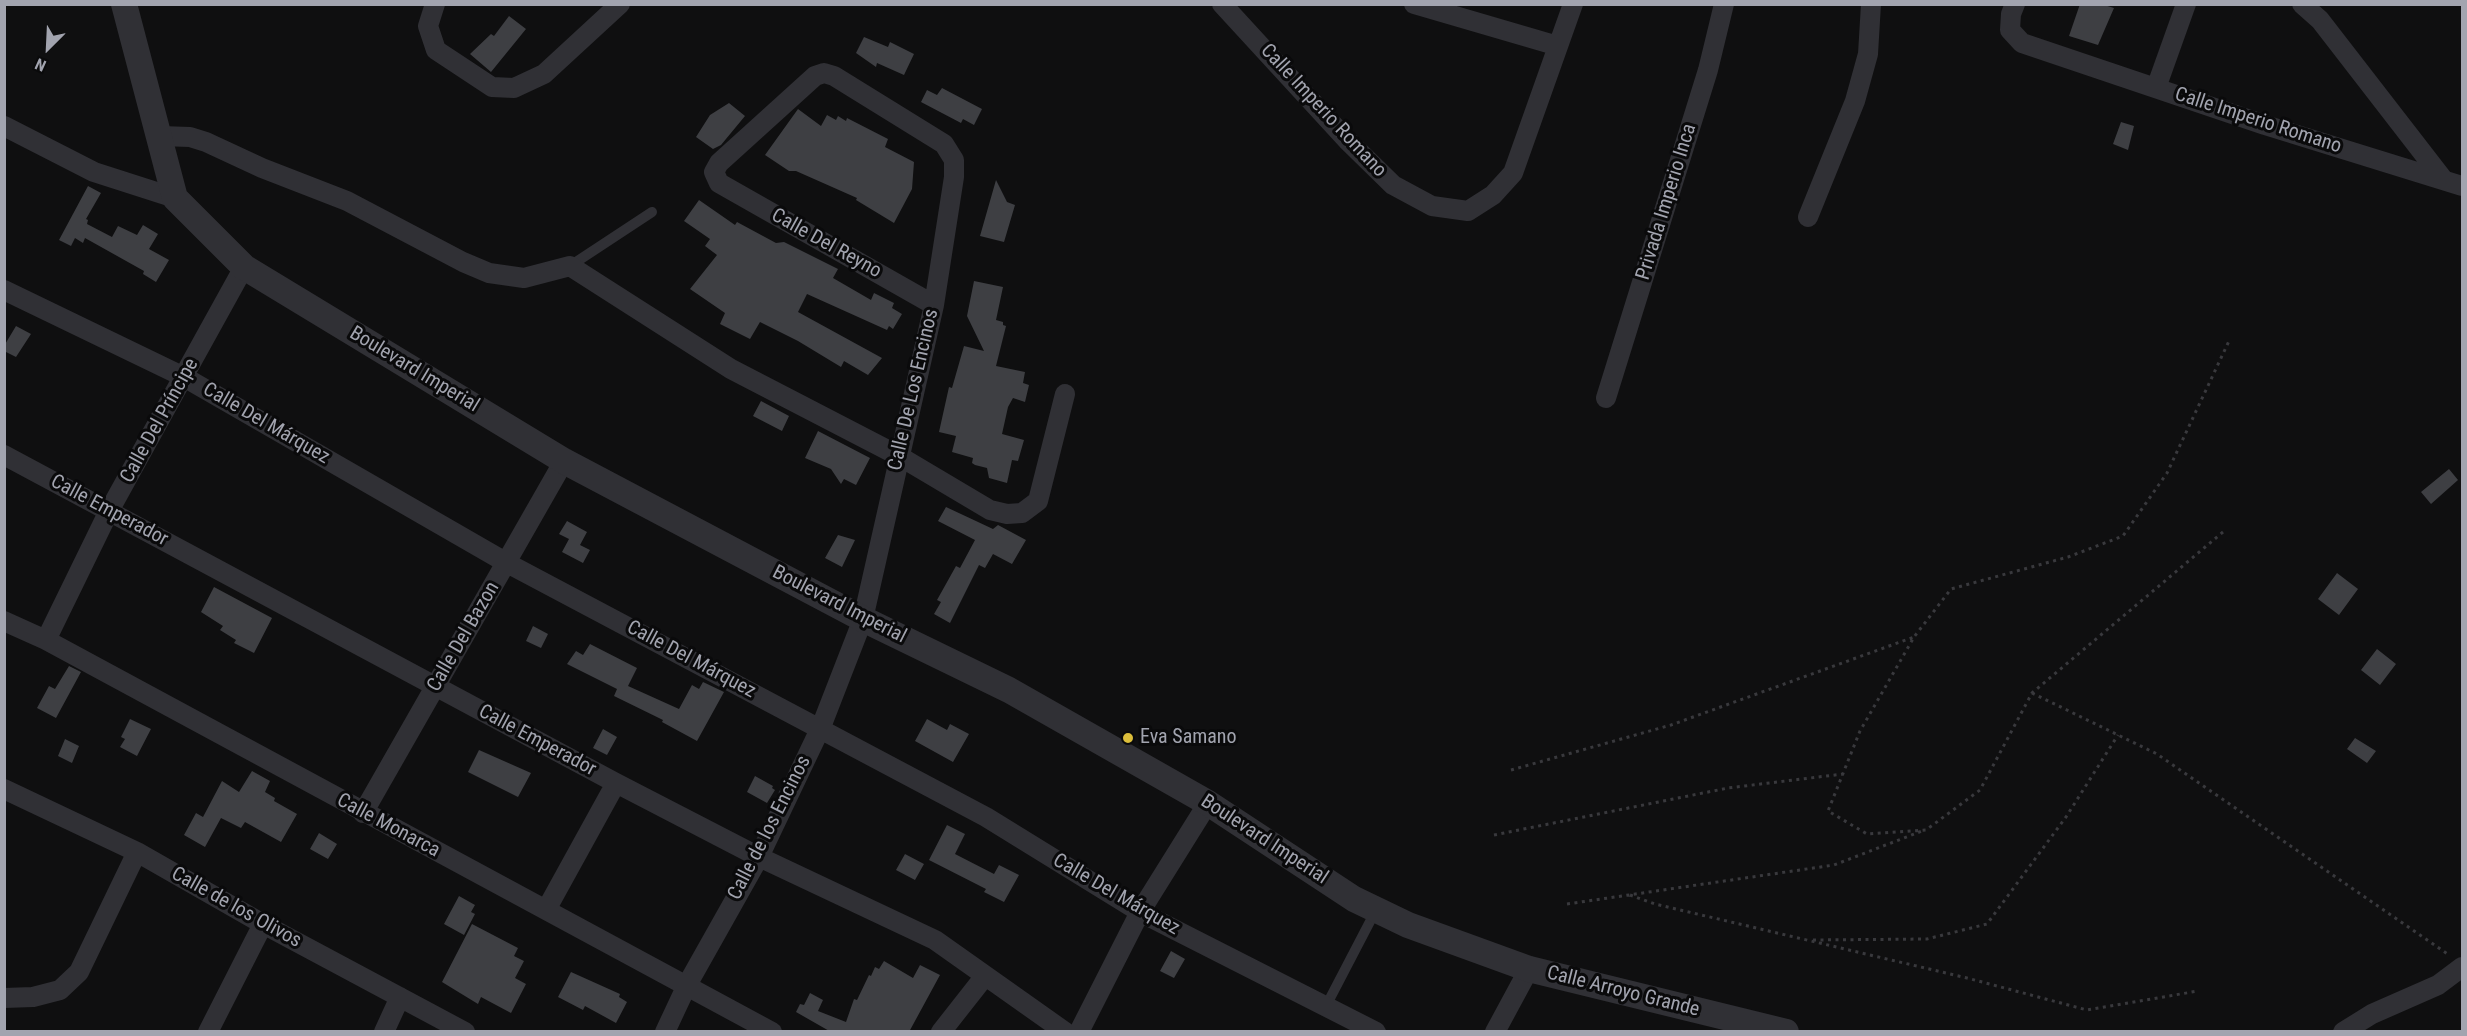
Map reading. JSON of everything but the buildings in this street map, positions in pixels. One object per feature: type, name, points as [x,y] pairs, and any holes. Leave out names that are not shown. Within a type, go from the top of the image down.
[{"type":"street","points":[[124,4],[176,198]]},
{"type":"street","points":[[435,4],[428,26],[436,50],[492,87],[514,88],[544,74],[620,4]]},
{"type":"street","name":"Calle Imperio Romano","points":[[1222,4],[1347,140],[1393,185],[1432,206],[1468,211],[1493,195],[1513,173],[1558,46]]},
{"type":"street","points":[[1414,4],[1558,46],[1573,4]]},
{"type":"street","name":"Privada Imperio Inca","points":[[1606,398],[1708,70],[1724,4]]},
{"type":"street","points":[[1808,217],[1855,101],[1868,54],[1871,4]]},
{"type":"street","name":"Calle Imperio Romano","points":[[2015,4],[2011,14],[2010,30],[2022,43],[2463,186]]},
{"type":"street","points":[[2156,88],[2186,4]]},
{"type":"street","points":[[2302,4],[2320,20],[2443,179]]},
{"type":"street","name":"Calle Del Reyno","points":[[934,304],[719,183],[714,172],[719,163],[815,76],[824,74],[834,76],[944,144],[954,160]]},
{"type":"street","name":"Boulevard Imperial","points":[[4,126],[94,172],[176,198],[244,267],[564,461],[862,619],[1009,690],[1208,803],[1353,899],[1408,925],[1529,969]]},
{"type":"street","points":[[160,136],[190,137],[206,142],[262,168],[347,201],[489,273],[524,278],[570,266],[731,369],[899,456],[990,510],[1007,514],[1022,513],[1038,501],[1065,394]]},
{"type":"street","name":"Calle De Los Encinos","points":[[862,619],[934,304],[954,177],[954,160]]},
{"type":"street","name":"Calle Del Príncipe","points":[[46,640],[109,511],[244,267]]},
{"type":"street","name":"Calle Del Márquez","points":[[4,290],[184,377],[507,563],[821,727],[986,817],[1140,912],[1376,1032]]},
{"type":"street","name":"Calle Emperador","points":[[4,454],[435,688],[616,783],[759,857],[936,940],[1065,1032]]},
{"type":"street","name":"Calle Del Bazon","points":[[363,813],[564,461]]},
{"type":"street","name":"Calle de los Encinos","points":[[665,1032],[687,986],[759,857],[821,727],[862,619]]},
{"type":"street","name":"Calle Monarca","points":[[4,621],[46,640],[772,1032]]},
{"type":"street","points":[[546,910],[616,783]]},
{"type":"street","name":"Calle de los Olivos","points":[[4,789],[137,852],[263,924],[465,1032]]},
{"type":"street","points":[[1079,1032],[1140,912],[1208,803]]},
{"type":"street","points":[[4,998],[33,997],[60,990],[79,972],[137,852]]},
{"type":"street","points":[[208,1032],[263,924]]},
{"type":"street","points":[[2343,1032],[2372,1014],[2438,986],[2458,962]]},
{"type":"street","points":[[1495,1032],[1529,969]]},
{"type":"street","name":"Calle Arroyo Grande","points":[[1529,969],[1786,1032]]},
{"type":"street","points":[[941,1032],[985,976]]},
{"type":"street","points":[[384,1032],[400,998]]},
{"type":"lane","points":[[570,266],[652,212]]},
{"type":"lane","points":[[1326,1006],[1376,910]]},
{"type":"path","points":[[1926,830],[1867,834],[1828,810],[1860,731],[1914,637],[1951,589],[2068,557],[2123,536],[2167,473],[2229,341]]},
{"type":"path","points":[[1567,904],[1834,865],[1926,830],[1980,790],[2032,693],[2223,532]]},
{"type":"path","points":[[1511,770],[1671,725],[1914,637]]},
{"type":"path","points":[[2032,693],[2157,754],[2458,962]]},
{"type":"path","points":[[1808,940],[1927,939],[1987,924],[2066,816],[2118,735]]},
{"type":"path","points":[[1494,835],[1728,788],[1843,774]]},
{"type":"path","points":[[1630,895],[1655,904],[2087,1010],[2198,991]]},
{"type":"place","name":"Eva Samano","points":[[1128,738]]}]
